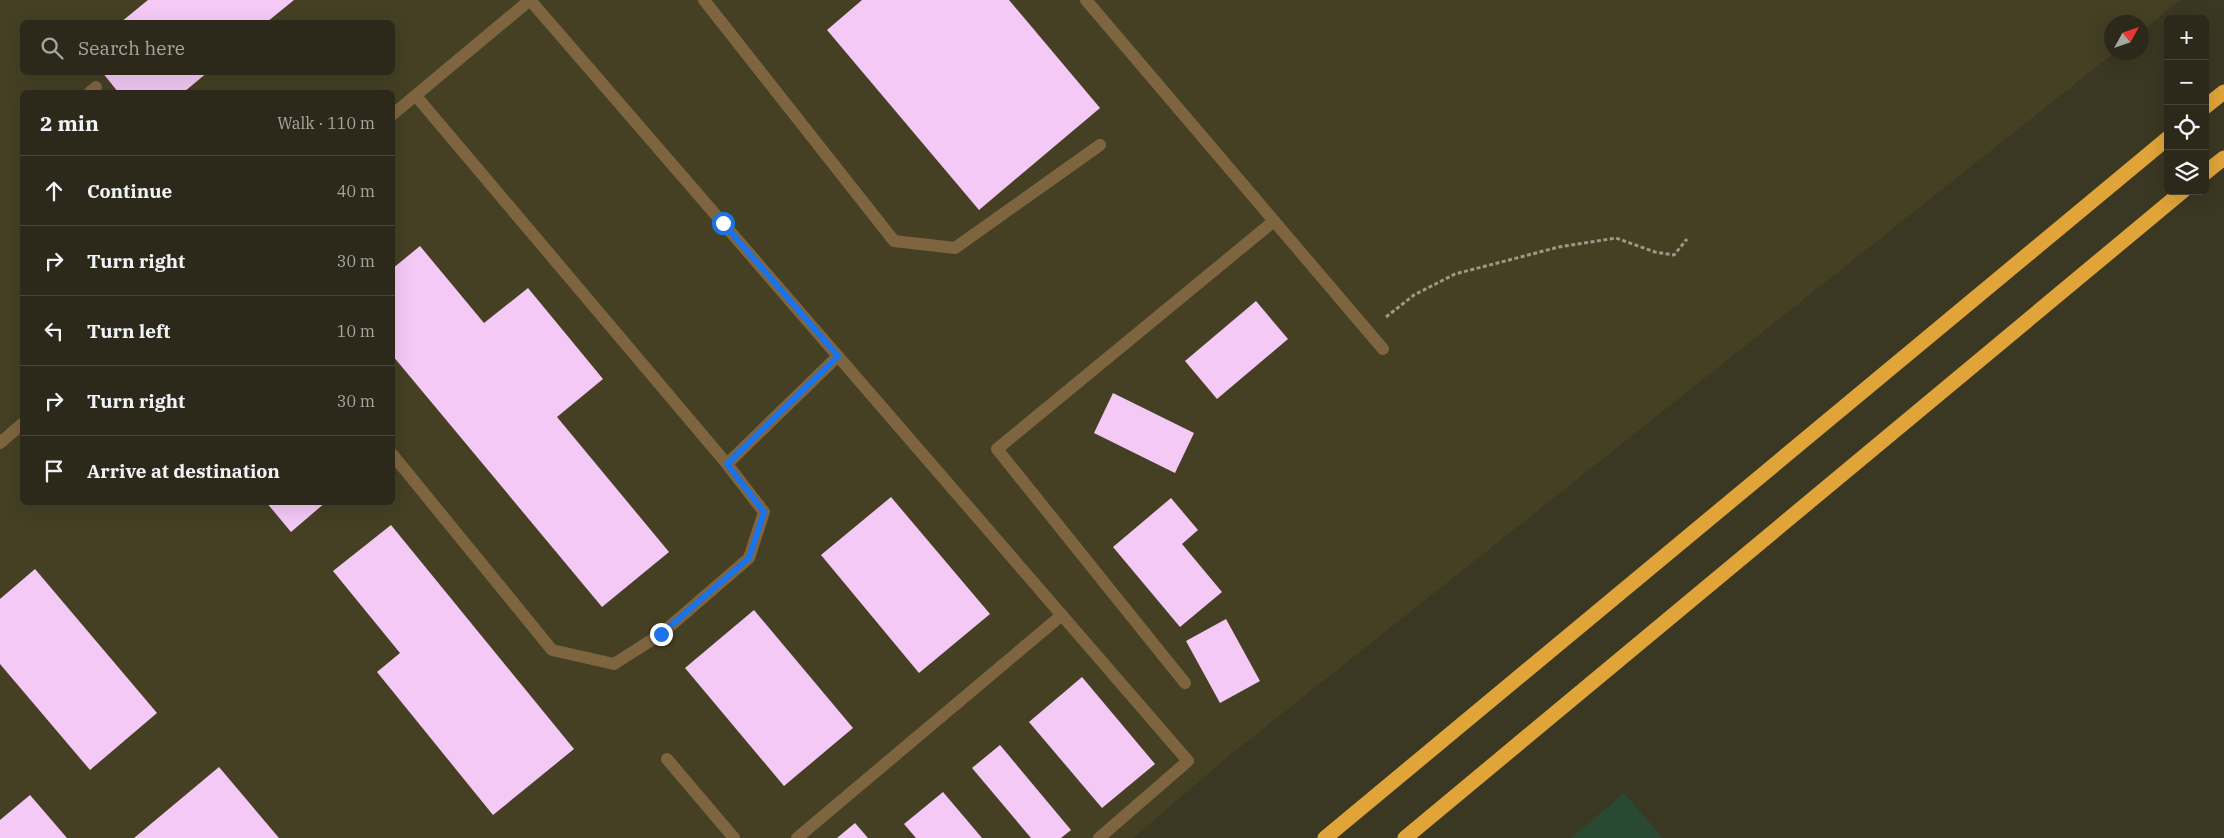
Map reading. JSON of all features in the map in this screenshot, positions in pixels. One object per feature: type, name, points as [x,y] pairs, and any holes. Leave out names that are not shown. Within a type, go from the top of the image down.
[{"type":"highway","points":[[2208,105],[2224,92]]},
{"type":"highway","points":[[1325,838],[2164,141]]},
{"type":"highway","points":[[2209,170],[2224,158]]},
{"type":"highway","points":[[1405,838],[2178,195]]},
{"type":"highway","points":[[1415,838],[1444,806]]},
{"type":"highway","points":[[1316,838],[1346,820]]},
{"type":"street","points":[[395,113],[530,0],[1188,761],[1099,838]]},
{"type":"street","points":[[704,0],[894,240],[955,248],[1100,145]]},
{"type":"street","points":[[1086,0],[1383,349]]},
{"type":"street","points":[[395,458],[552,650],[614,664],[661,634],[749,558],[764,512],[727,464],[416,96]]},
{"type":"street","points":[[1185,683],[996,449],[1274,220]]},
{"type":"street","points":[[727,464],[838,356]]},
{"type":"street","points":[[0,443],[20,426]]},
{"type":"street","points":[[797,838],[1062,615]]},
{"type":"street","points":[[667,759],[734,838]]},
{"type":"path","points":[[1369,332],[1414,295],[1455,274],[1559,247],[1616,238],[1655,252],[1674,255],[1687,239]]},
{"type":"shaded area","points":[[0,0],[2180,0],[2149,25],[2149,15],[2104,15],[2105,60],[1230,755],[1133,838],[0,838]]},
{"type":"green space","points":[[1624,793],[1663,838],[1571,838]]},
{"type":"building","points":[[148,0],[294,0],[269,20],[123,20]]},
{"type":"building","points":[[862,0],[1009,0],[1100,108],[979,210],[827,30]]},
{"type":"building","points":[[104,75],[204,75],[186,90],[116,90]]},
{"type":"building","points":[[420,246],[484,323],[528,288],[603,379],[557,417],[669,552],[602,607],[395,359],[395,267]]},
{"type":"building","points":[[1256,301],[1288,339],[1217,399],[1185,361]]},
{"type":"building","points":[[1113,393],[1194,433],[1175,473],[1094,433]]},
{"type":"building","points":[[891,497],[990,614],[919,673],[821,555]]},
{"type":"building","points":[[1171,498],[1198,530],[1182,544],[1222,592],[1180,627],[1113,547]]},
{"type":"building","points":[[268,505],[322,505],[291,532]]},
{"type":"building","points":[[391,525],[574,749],[493,815],[377,672],[400,653],[333,571]]},
{"type":"building","points":[[35,569],[157,713],[90,770],[0,664],[0,599]]},
{"type":"building","points":[[754,610],[853,728],[784,786],[685,668]]},
{"type":"building","points":[[1226,619],[1260,681],[1220,703],[1186,641]]},
{"type":"building","points":[[1082,677],[1155,764],[1102,808],[1029,722]]},
{"type":"building","points":[[1000,745],[1071,830],[1061,838],[1031,838],[972,768]]},
{"type":"building","points":[[219,767],[279,838],[134,838]]},
{"type":"building","points":[[943,792],[982,838],[916,838],[904,824]]},
{"type":"building","points":[[30,795],[67,838],[0,838],[0,820]]},
{"type":"building","points":[[855,823],[868,838],[837,838]]},
{"type":"route","points":[[661,634],[749,558],[764,512],[727,464],[838,356],[723,223]]}]
